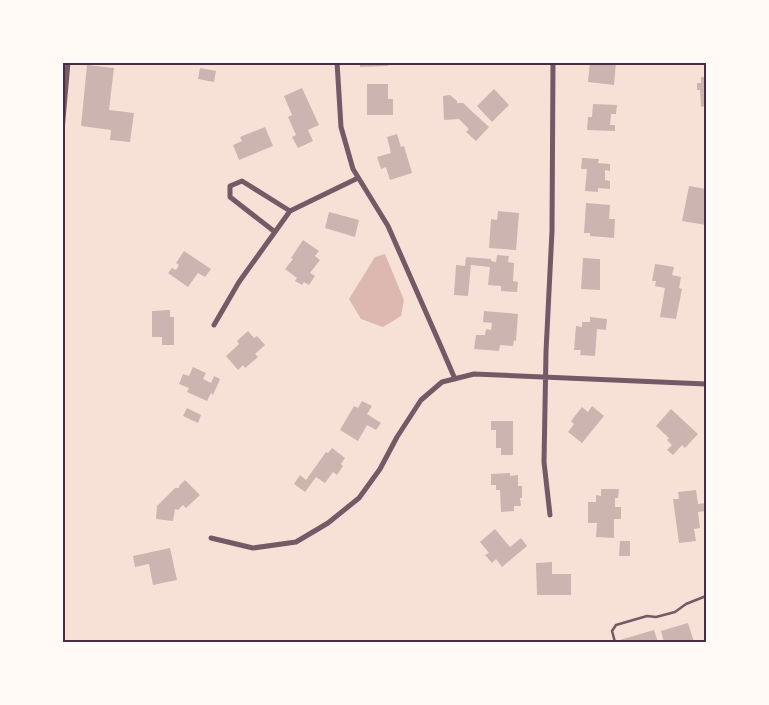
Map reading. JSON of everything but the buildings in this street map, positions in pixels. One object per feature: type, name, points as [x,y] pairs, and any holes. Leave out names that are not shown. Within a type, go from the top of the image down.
[{"type":"street","points":[[62,131],[68,62]]},
{"type":"street","points":[[337,62],[341,127],[353,169],[388,226],[455,379]]},
{"type":"street","points":[[550,515],[544,462],[552,231],[553,62]]},
{"type":"street","points":[[214,325],[239,282],[290,211],[358,178]]},
{"type":"street","points":[[275,232],[230,197],[230,186],[242,182],[290,211]]},
{"type":"street","points":[[211,538],[252,548],[296,542],[328,524],[359,498],[380,469],[396,437],[421,400],[442,382],[474,374],[706,384]]},
{"type":"lane","points":[[615,642],[612,631],[616,625],[648,616],[656,617],[675,612],[686,604],[706,596]]},
{"type":"shaded area","points":[[385,254],[404,300],[401,316],[383,327],[361,319],[349,299],[375,257]]}]
